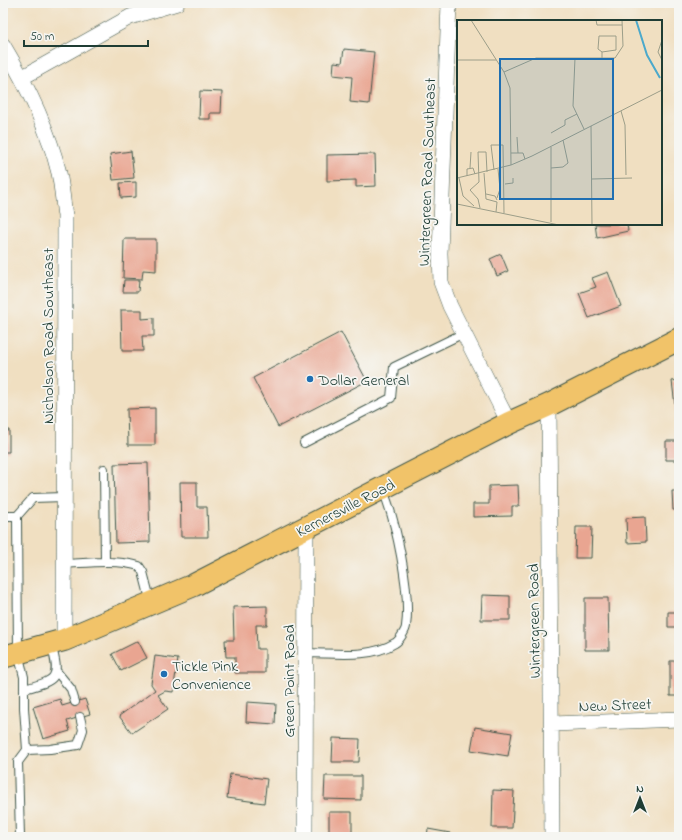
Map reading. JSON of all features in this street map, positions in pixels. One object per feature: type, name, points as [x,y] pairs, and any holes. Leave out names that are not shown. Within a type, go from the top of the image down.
[{"type":"main road","name":"Kernersville Road","points":[[11,655],[57,642],[194,585],[306,526],[509,423],[549,405],[679,339]]},
{"type":"street","points":[[22,77],[130,17],[176,3]]},
{"type":"street","name":"Wintergreen Road Southeast","points":[[450,3],[440,253],[441,282],[450,306],[509,423]]},
{"type":"street","name":"Nicholson Road Southeast","points":[[3,45],[22,77],[42,122],[59,173],[65,216],[64,564],[57,642]]},
{"type":"street","name":"Wintergreen Road","points":[[549,405],[553,724],[552,837]]},
{"type":"street","name":"Green Point Road","points":[[305,837],[306,526]]},
{"type":"street","name":"New Street","points":[[553,724],[679,719]]},
{"type":"lane","points":[[304,443],[391,398],[394,367],[464,332]]},
{"type":"lane","points":[[104,469],[105,562]]},
{"type":"lane","points":[[306,653],[357,654],[377,651],[397,642],[406,627],[406,598],[401,560],[387,501],[382,488]]},
{"type":"lane","points":[[20,837],[18,762],[27,750],[24,677],[11,655],[17,516],[34,498],[64,497]]},
{"type":"lane","points":[[3,516],[17,516]]},
{"type":"lane","points":[[64,564],[105,562],[131,563],[139,566],[143,572],[151,603]]},
{"type":"lane","points":[[24,689],[50,682],[57,672],[57,642]]},
{"type":"lane","points":[[57,672],[71,689],[75,702]]},
{"type":"lane","points":[[27,750],[50,749],[78,745],[83,730],[80,717]]},
{"type":"building","points":[[344,49],[374,52],[369,104],[350,102],[352,77],[333,75],[334,62],[342,63]]},
{"type":"building","points":[[200,91],[222,92],[221,113],[210,113],[210,119],[199,119]]},
{"type":"building","points":[[131,151],[134,178],[113,180],[110,154]]},
{"type":"building","points":[[375,154],[376,186],[356,187],[356,180],[327,181],[327,155]]},
{"type":"building","points":[[136,182],[136,197],[121,198],[120,183]]},
{"type":"building","points":[[595,225],[627,225],[628,231],[597,238]]},
{"type":"building","points":[[124,239],[156,239],[156,271],[143,270],[142,279],[123,278]]},
{"type":"building","points":[[501,254],[508,271],[497,276],[490,259]]},
{"type":"building","points":[[608,272],[621,306],[589,318],[579,293],[596,287],[592,278]]},
{"type":"building","points":[[124,280],[139,280],[138,292],[123,292]]},
{"type":"building","points":[[121,310],[142,310],[142,319],[154,318],[154,336],[142,336],[143,351],[122,351]]},
{"type":"building","name":"Dollar General","points":[[341,332],[367,381],[278,427],[253,378]]},
{"type":"building","points":[[679,380],[679,413],[676,414],[672,381]]},
{"type":"building","points":[[155,408],[155,445],[128,445],[127,409]]},
{"type":"building","points":[[3,430],[9,430],[9,452],[3,452]]},
{"type":"building","points":[[666,441],[679,441],[679,460],[666,460]]},
{"type":"building","points":[[148,463],[150,542],[116,543],[114,464]]},
{"type":"building","points":[[180,482],[197,482],[197,507],[207,507],[208,537],[181,537]]},
{"type":"building","points":[[518,485],[519,506],[512,506],[512,516],[473,517],[473,504],[489,504],[489,486]]},
{"type":"building","points":[[672,491],[679,491],[679,510],[673,510]]},
{"type":"building","points":[[645,517],[646,542],[627,543],[626,518]]},
{"type":"building","points":[[576,527],[592,527],[591,558],[575,558]]},
{"type":"building","points":[[482,595],[510,596],[510,620],[481,620]]},
{"type":"building","points":[[585,598],[608,598],[609,650],[585,650]]},
{"type":"building","points":[[267,606],[267,625],[256,625],[257,649],[265,649],[265,673],[235,673],[235,657],[226,657],[225,640],[234,640],[233,607]]},
{"type":"building","points":[[668,612],[679,612],[679,627],[668,627]]},
{"type":"building","points":[[138,641],[147,658],[121,671],[112,654]]},
{"type":"building","points":[[155,656],[178,659],[173,692],[165,691],[158,695],[168,709],[132,733],[119,716],[155,690],[151,684]]},
{"type":"building","points":[[670,661],[679,661],[679,696],[670,696]]},
{"type":"building","points":[[60,699],[62,706],[85,699],[90,714],[67,721],[70,731],[43,739],[33,707]]},
{"type":"building","points":[[247,702],[276,704],[275,724],[246,722]]},
{"type":"building","points":[[475,727],[512,733],[508,756],[471,750]]},
{"type":"building","points":[[333,738],[360,739],[359,762],[332,762]]},
{"type":"building","points":[[230,774],[267,779],[264,803],[227,798]]},
{"type":"building","points":[[325,776],[361,776],[361,800],[324,799]]},
{"type":"building","points":[[493,790],[514,791],[512,828],[492,828]]},
{"type":"building","points":[[329,812],[352,812],[352,837],[329,837]]},
{"type":"building","points":[[428,829],[450,833],[449,837],[427,837]]},
{"type":"place","name":"Dollar General","points":[[310,379]]},
{"type":"place","name":"Tickle Pink Convenience","points":[[164,674]]}]
